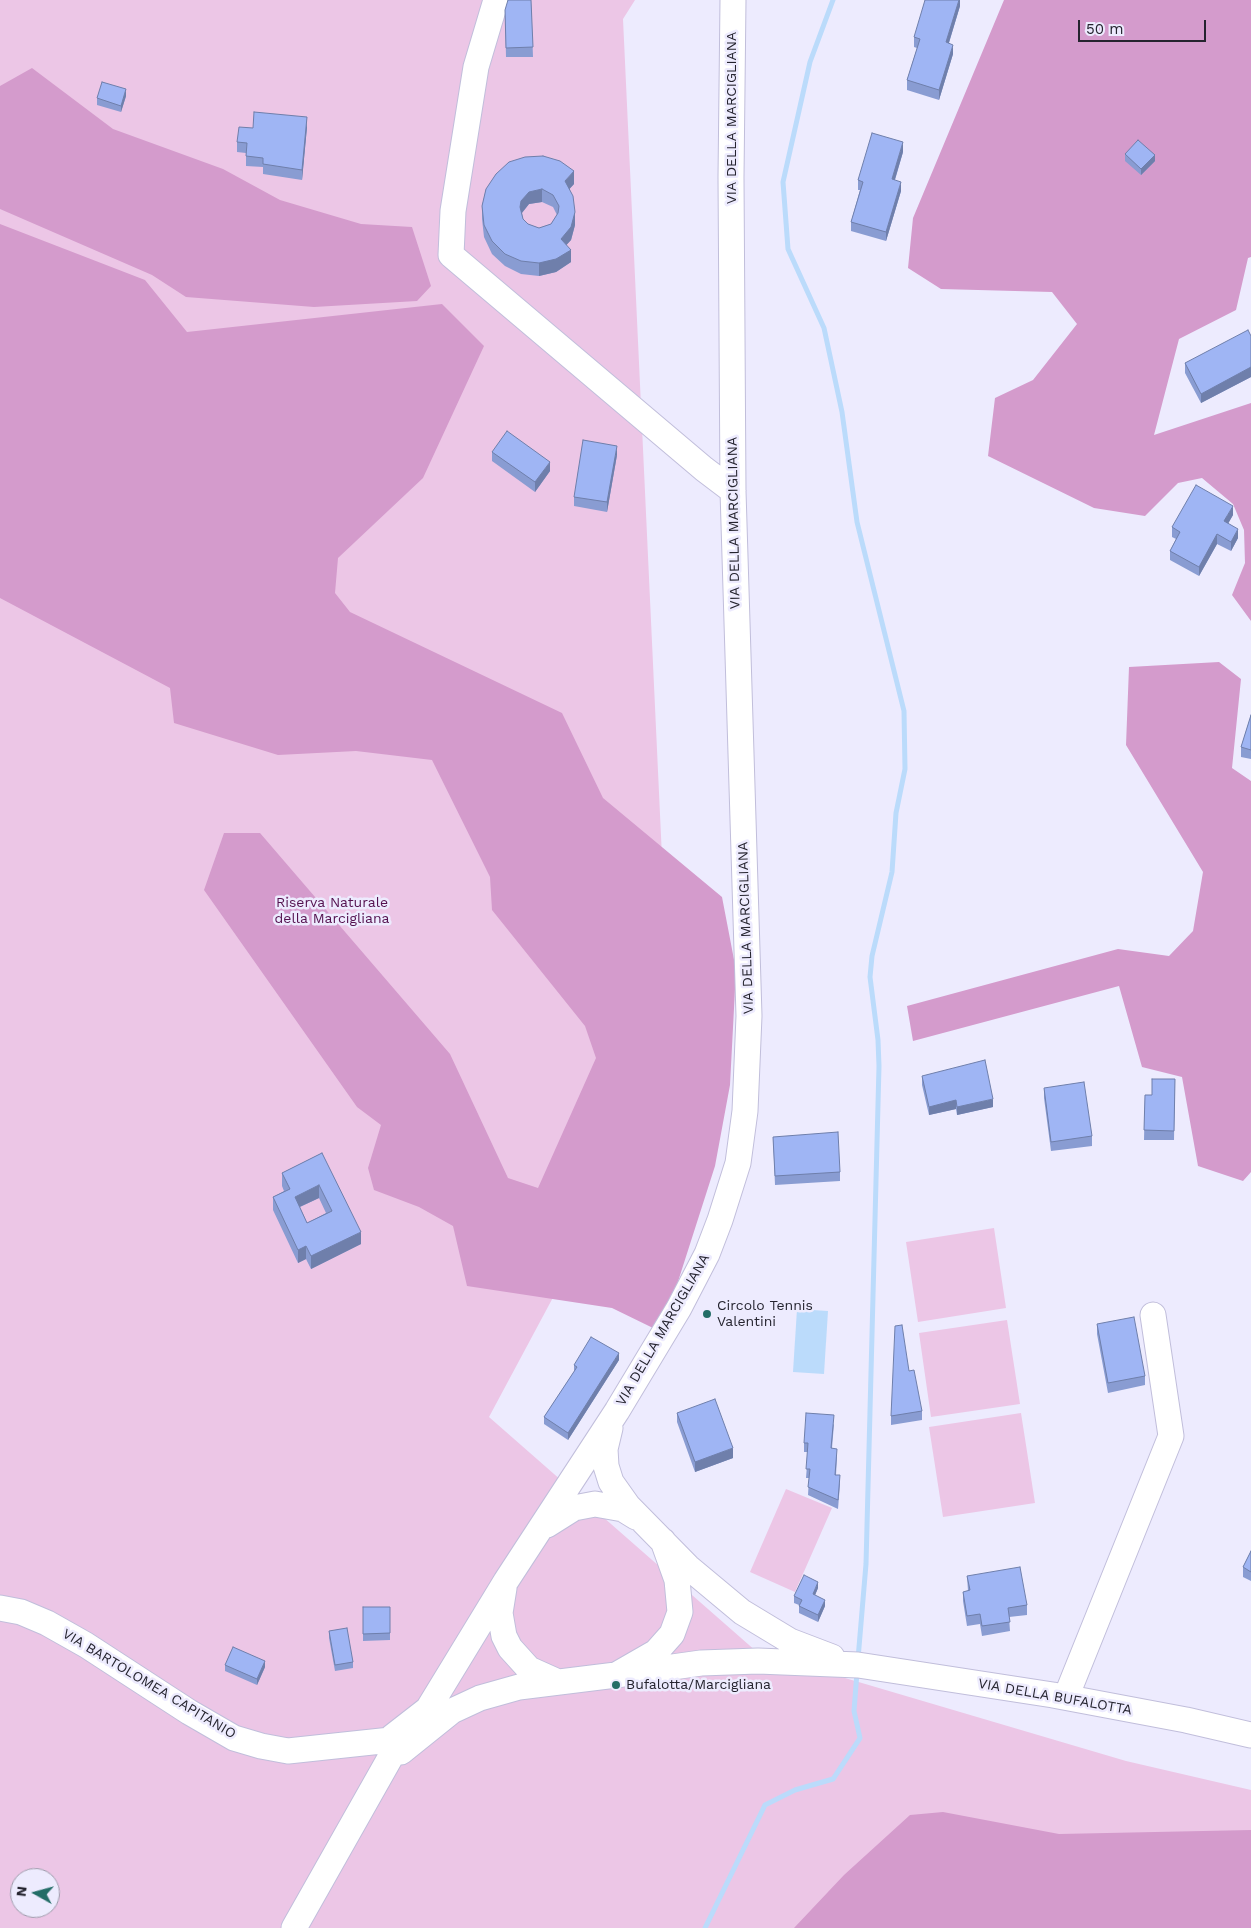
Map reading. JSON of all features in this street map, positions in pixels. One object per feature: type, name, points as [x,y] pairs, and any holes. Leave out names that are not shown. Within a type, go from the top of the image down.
[{"type":"street","points":[[496,0],[476,68],[452,210],[451,255],[704,469],[733,491]]},
{"type":"street","name":"VIA DELLA MARCIGLIANA","points":[[294,1928],[399,1730],[425,1713],[506,1581],[617,1411],[684,1299],[707,1254],[730,1192],[742,1137],[749,1016],[733,491],[730,177],[733,0]]},
{"type":"street","points":[[1066,1697],[1172,1436],[1153,1316]]},
{"type":"street","name":"VIA DELLA BUFALOTTA","points":[[617,1411],[607,1440],[606,1466],[611,1482],[642,1520],[720,1595],[764,1628],[809,1649],[858,1665]]},
{"type":"street","points":[[537,1533],[562,1513],[584,1505],[612,1506],[642,1520]]},
{"type":"street","points":[[392,1746],[401,1752],[452,1711],[480,1698],[519,1687],[616,1675],[656,1652],[669,1638],[677,1624],[680,1612],[677,1580],[663,1541]]},
{"type":"street","points":[[506,1581],[500,1613],[504,1636],[510,1648],[529,1669],[560,1682]]},
{"type":"street","name":"VIA BARTOLOMEA CAPITANIO","points":[[0,1608],[21,1612],[47,1623],[86,1645],[189,1712],[234,1738],[288,1751],[392,1746]]},
{"type":"street","name":"VIA DELLA BUFALOTTA","points":[[616,1675],[701,1663],[758,1661],[858,1665],[1066,1697],[1251,1735]]},
{"type":"green space","name":"Riserva Naturale della Marcigliana","points":[[0,0],[635,0],[623,19],[666,943],[617,1178],[489,1417],[757,1652],[1126,1761],[1251,1790],[1251,1928],[0,1928]]},
{"type":"green space","points":[[994,1228],[1006,1308],[918,1322],[906,1242]]},
{"type":"green space","points":[[1007,1320],[1020,1404],[931,1417],[919,1333]]},
{"type":"green space","points":[[1021,1413],[1035,1503],[943,1517],[929,1427]]},
{"type":"green space","points":[[786,1489],[832,1508],[795,1592],[750,1572]]},
{"type":"shaded area","points":[[1004,0],[1251,0],[1251,257],[1248,258],[1236,310],[1179,339],[1154,435],[1251,403],[1251,621],[1232,595],[1245,563],[1244,530],[1233,504],[1202,478],[1178,483],[1145,516],[1094,508],[988,456],[995,398],[1033,380],[1077,324],[1052,292],[941,289],[908,268],[913,218]]},
{"type":"shaded area","points":[[32,68],[113,129],[223,169],[280,200],[361,224],[412,227],[431,286],[417,301],[314,307],[186,297],[152,275],[0,209],[0,86]]},
{"type":"shaded area","points":[[0,224],[145,280],[187,332],[442,304],[484,346],[423,478],[338,558],[335,593],[350,612],[562,713],[603,798],[722,897],[736,970],[730,1085],[715,1166],[674,1294],[653,1328],[612,1308],[467,1286],[453,1226],[419,1207],[374,1190],[368,1168],[381,1125],[357,1107],[204,890],[224,833],[260,833],[450,1054],[508,1178],[538,1188],[596,1058],[585,1026],[492,910],[490,877],[432,760],[356,751],[278,755],[174,723],[170,688],[0,598]]},
{"type":"shaded area","points":[[1219,662],[1241,679],[1232,768],[1251,781],[1251,1172],[1243,1181],[1198,1166],[1182,1077],[1142,1067],[1119,986],[913,1041],[907,1006],[1118,949],[1169,956],[1193,931],[1203,872],[1126,745],[1129,667]]},
{"type":"shaded area","points":[[943,1812],[1059,1834],[1251,1830],[1251,1928],[794,1928],[844,1875],[910,1815]]},
{"type":"water","points":[[797,1309],[828,1311],[824,1374],[793,1372]]},
{"type":"building","points":[[508,0],[531,0],[533,47],[506,48],[505,10]]},
{"type":"building","points":[[925,0],[959,0],[946,42],[953,45],[939,90],[907,80],[920,39],[914,37]]},
{"type":"building","points":[[102,82],[126,89],[121,106],[97,98]]},
{"type":"building","points":[[254,112],[307,117],[302,170],[263,164],[263,158],[246,156],[247,143],[237,142],[239,127],[253,128]]},
{"type":"building","points":[[872,133],[903,142],[892,179],[901,182],[886,232],[851,222],[863,182],[858,180]]},
{"type":"building","points":[[1138,140],[1155,155],[1141,169],[1125,154]]},
{"type":"building","points":[[543,156],[560,161],[574,171],[565,181],[573,196],[575,212],[571,227],[561,239],[571,250],[556,259],[539,263],[521,261],[505,254],[492,241],[484,225],[482,206],[486,189],[496,174],[509,162],[525,157]],"holes":[[[542,189],[553,195],[559,206],[558,213],[551,224],[539,228],[528,224],[523,219],[520,207],[521,201],[529,192]]]},
{"type":"building","points":[[1248,330],[1251,336],[1251,367],[1201,394],[1185,363]]},
{"type":"building","points":[[507,431],[550,462],[535,482],[492,452]]},
{"type":"building","points":[[583,440],[617,446],[607,502],[574,497]]},
{"type":"building","points":[[1196,485],[1233,506],[1224,521],[1238,529],[1231,542],[1217,534],[1199,567],[1170,551],[1180,532],[1172,527]]},
{"type":"building","points":[[1251,715],[1251,750],[1241,747]]},
{"type":"building","points":[[985,1060],[993,1099],[957,1107],[956,1100],[929,1107],[922,1076]]},
{"type":"building","points":[[1152,1079],[1175,1079],[1174,1131],[1144,1130],[1145,1095],[1152,1095]]},
{"type":"building","points":[[1084,1082],[1092,1136],[1051,1142],[1044,1088]]},
{"type":"building","points":[[838,1132],[840,1172],[775,1176],[773,1137]]},
{"type":"building","points":[[322,1153],[361,1232],[311,1256],[306,1246],[298,1250],[273,1197],[290,1189],[282,1173]],"holes":[[[319,1185],[332,1211],[307,1223],[295,1197]]]},
{"type":"building","points":[[1134,1317],[1145,1376],[1108,1383],[1097,1324]]},
{"type":"building","points":[[902,1325],[909,1371],[914,1370],[922,1411],[891,1416],[895,1326]]},
{"type":"building","points":[[591,1337],[619,1353],[568,1433],[544,1417],[577,1367],[574,1365]]},
{"type":"building","points":[[715,1399],[733,1448],[695,1462],[677,1413]]},
{"type":"building","points":[[806,1413],[834,1415],[831,1448],[837,1449],[835,1475],[840,1475],[838,1500],[808,1487],[810,1469],[806,1469],[808,1443],[804,1443]]},
{"type":"building","points":[[1251,1551],[1251,1572],[1243,1567]]},
{"type":"building","points":[[1020,1567],[1027,1605],[1008,1608],[1010,1622],[982,1626],[980,1614],[967,1616],[963,1592],[970,1590],[967,1576]]},
{"type":"building","points":[[804,1575],[818,1582],[813,1594],[825,1600],[818,1615],[799,1606],[802,1600],[794,1596]]},
{"type":"building","points":[[363,1607],[390,1607],[390,1633],[363,1634]]},
{"type":"building","points":[[347,1628],[353,1662],[335,1665],[329,1631]]},
{"type":"building","points":[[233,1647],[265,1661],[257,1679],[225,1665]]},
{"type":"waterway","points":[[833,0],[810,62],[783,182],[788,249],[824,328],[842,412],[857,522],[904,711],[905,769],[896,813],[892,872],[872,956],[870,977],[878,1040],[879,1066],[866,1564],[858,1659]]},
{"type":"waterway","points":[[705,1928],[765,1805],[795,1790],[833,1779],[860,1738],[854,1711],[857,1672]]},
{"type":"place","name":"Circolo Tennis Valentini","points":[[707,1314]]},
{"type":"place","name":"Bufalotta/Marcigliana","points":[[616,1685]]}]
